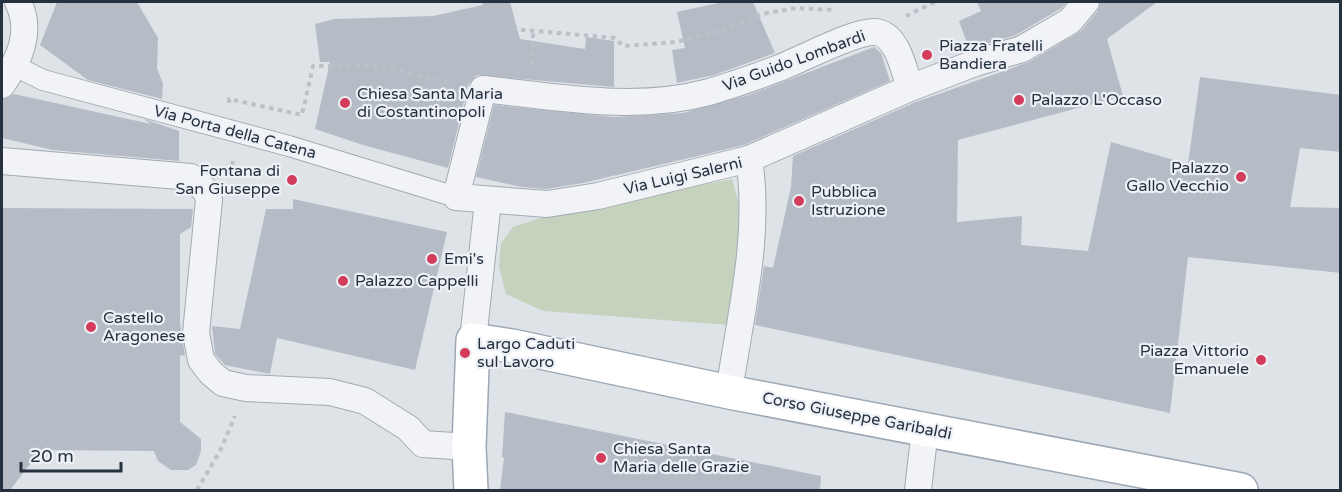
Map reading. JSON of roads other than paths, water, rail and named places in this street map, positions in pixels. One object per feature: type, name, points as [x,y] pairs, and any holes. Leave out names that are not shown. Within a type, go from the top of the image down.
[{"type":"main road","name":"Corso Giuseppe Garibaldi","points":[[473,340],[512,346],[729,392],[1241,490]]},
{"type":"main road","points":[[471,490],[469,447],[473,340]]},
{"type":"street","points":[[8,76],[24,37],[24,21],[18,2]]},
{"type":"street","points":[[749,159],[903,91],[975,63],[1022,49],[1049,36],[1070,21],[1086,2]]},
{"type":"street","name":"Via Guido Lombardi","points":[[456,197],[483,90],[579,102],[669,100],[709,92],[779,68],[858,35],[877,32],[892,40],[903,91]]},
{"type":"street","name":"Via Porta della Catena","points":[[8,76],[43,81],[289,146],[456,197]]},
{"type":"street","name":"Via Luigi Salerni","points":[[456,197],[546,204],[749,159],[754,189],[754,227],[729,392]]},
{"type":"street","points":[[2,161],[182,175],[199,183],[206,191],[209,211],[196,333],[201,360],[211,373],[223,383],[246,388],[330,392],[365,400],[408,428],[423,444],[469,447]]},
{"type":"street","points":[[473,340],[488,201]]},
{"type":"street","points":[[918,490],[925,429]]},
{"type":"place","name":"Piazza Fratelli Bandiera","points":[[927,55]]},
{"type":"place","name":"Palazzo L'Occaso","points":[[1019,100]]},
{"type":"place","name":"Chiesa Santa Maria di Costantinopoli","points":[[345,103]]},
{"type":"place","name":"Palazzo Gallo Vecchio","points":[[1241,177]]},
{"type":"place","name":"Fontana di San Giuseppe","points":[[292,180]]},
{"type":"place","name":"Pubblica Istruzione","points":[[799,201]]},
{"type":"place","name":"Emi's","points":[[432,259]]},
{"type":"place","name":"Palazzo Cappelli","points":[[343,281]]},
{"type":"place","name":"Castello Aragonese","points":[[91,327]]},
{"type":"place","name":"Largo Caduti sul Lavoro","points":[[465,353]]},
{"type":"place","name":"Piazza Vittorio Emanuele","points":[[1261,360]]},
{"type":"place","name":"Chiesa Santa Maria delle Grazie","points":[[601,458]]}]
